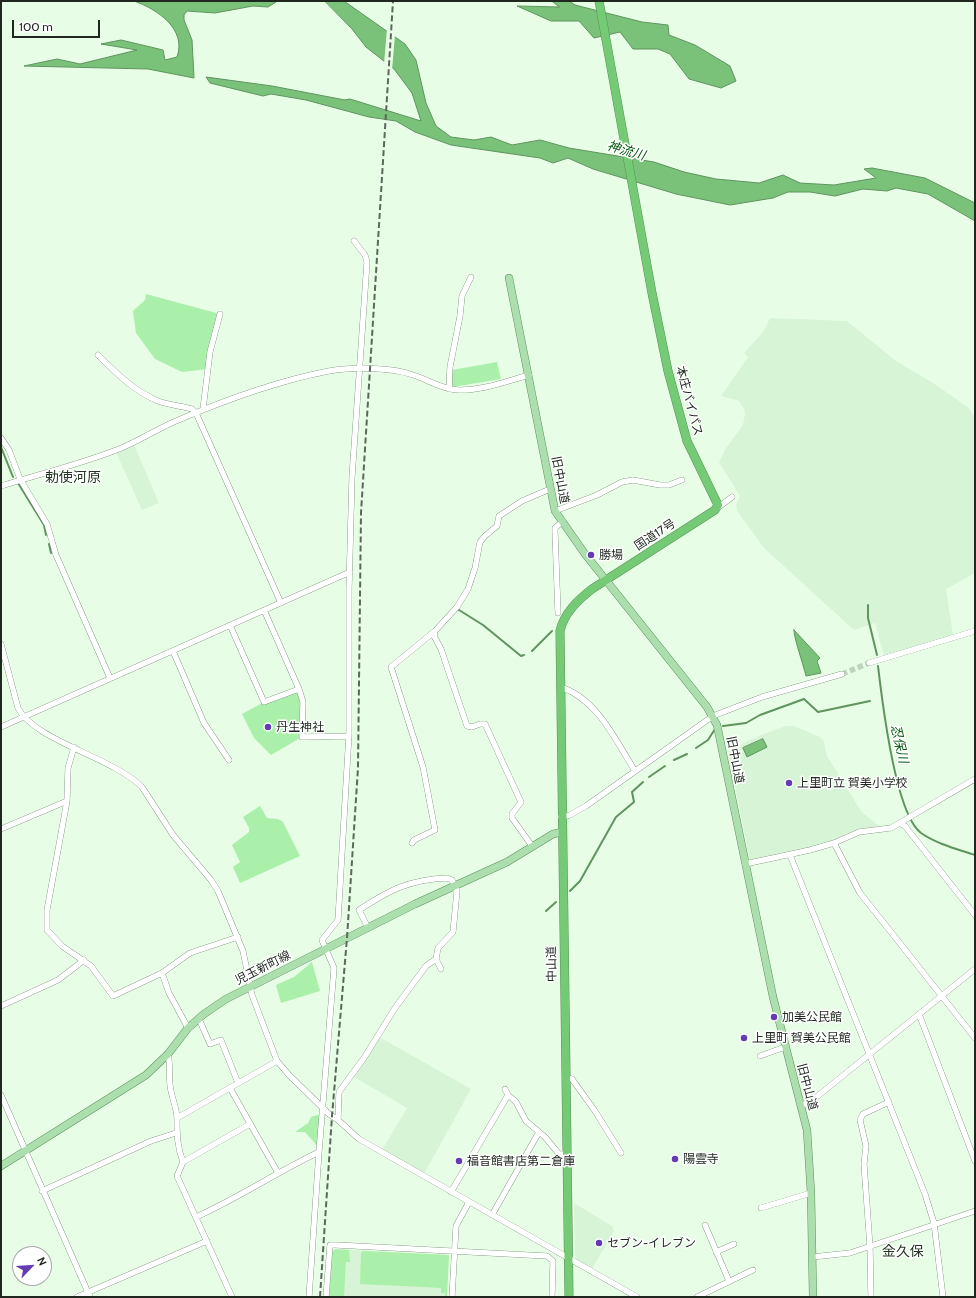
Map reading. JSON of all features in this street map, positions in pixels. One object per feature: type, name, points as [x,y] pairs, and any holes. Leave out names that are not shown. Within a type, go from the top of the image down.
[{"type":"highway","name":"本庄バイパス","points":[[600,1],[652,293],[676,406],[687,441],[718,504],[715,510]]},
{"type":"highway","name":"国道17号","points":[[560,631],[565,617],[578,601],[607,580],[715,510]]},
{"type":"highway","name":"中山道","points":[[560,631],[561,817],[569,1297]]},
{"type":"main road","name":"旧中山道","points":[[509,278],[555,511],[580,547],[713,716],[720,737],[745,864],[785,1048],[808,1138],[811,1193],[813,1297]]},
{"type":"main road","name":"児玉新町線","points":[[1,1166],[146,1075],[168,1054],[188,1028],[220,1003],[368,928],[507,862],[553,834],[562,832]]},
{"type":"street","points":[[309,1297],[322,1107],[334,968],[322,939],[338,920],[349,736],[350,572],[356,401],[360,369],[367,259],[354,242]]},
{"type":"street","points":[[449,389],[450,367],[460,316],[462,296],[471,277]]},
{"type":"street","points":[[203,410],[210,352],[220,314]]},
{"type":"street","points":[[98,355],[127,383],[158,401],[192,409],[196,413],[281,602]]},
{"type":"street","points":[[1,486],[20,479],[98,457],[126,446],[203,410],[303,377],[330,371],[360,369],[403,372],[412,374],[437,386],[449,389],[474,388],[529,375]]},
{"type":"street","points":[[1,438],[9,450],[20,479],[46,524],[56,555],[110,678]]},
{"type":"street","points":[[555,511],[597,495],[622,482],[633,480],[660,485],[682,480]]},
{"type":"street","points":[[412,843],[414,840],[435,830],[423,767],[391,667],[435,631],[457,607],[468,589],[475,568],[480,542],[497,526],[501,514],[522,501],[550,489]]},
{"type":"street","points":[[715,510],[732,497]]},
{"type":"street","points":[[558,613],[555,532],[556,528],[563,522]]},
{"type":"street","points":[[1,726],[350,572]]},
{"type":"street","points":[[264,610],[299,689],[302,702],[302,737],[349,736]]},
{"type":"street","points":[[230,625],[264,702],[299,689]]},
{"type":"street","points":[[435,631],[434,636],[441,649],[467,724],[470,727],[482,723],[486,726],[521,801],[521,805],[512,814],[512,818],[532,846]]},
{"type":"street","points":[[869,663],[975,631]]},
{"type":"street","points":[[1,644],[18,708],[23,717],[34,726],[128,774],[142,787],[173,835],[211,880],[238,937],[243,951],[250,987],[267,1036],[278,1061],[289,1076],[359,1139],[637,1297]]},
{"type":"street","points":[[173,651],[204,723],[229,760]]},
{"type":"street","points":[[561,817],[574,814],[713,716],[774,693],[842,674]]},
{"type":"street","points":[[560,687],[572,692],[590,706],[606,725],[635,771]]},
{"type":"street","points":[[74,747],[68,768],[67,801],[47,910],[47,930],[62,946],[84,960],[106,983],[113,996],[162,973],[190,953],[238,937]]},
{"type":"street","points":[[745,864],[785,854],[790,855],[834,843],[859,832],[886,829],[913,817],[975,779]]},
{"type":"street","points":[[1,829],[67,801]]},
{"type":"street","points":[[904,822],[905,826],[975,915]]},
{"type":"street","points":[[834,843],[860,893],[975,1038]]},
{"type":"street","points":[[790,855],[925,1194],[934,1223],[943,1297]]},
{"type":"street","points":[[368,928],[360,910],[389,892],[413,882],[449,878],[455,886],[457,892],[453,932],[438,948],[436,959],[441,968]]},
{"type":"street","points":[[338,1120],[339,1092],[364,1058],[395,1008],[426,966],[436,959]]},
{"type":"street","points":[[1,1006],[58,980],[84,960]]},
{"type":"street","points":[[801,1106],[814,1099],[975,969]]},
{"type":"street","points":[[162,973],[168,993],[188,1028]]},
{"type":"street","points":[[919,1014],[975,1161]]},
{"type":"street","points":[[199,1019],[210,1044],[221,1040],[238,1083]]},
{"type":"street","points":[[760,1056],[785,1048]]},
{"type":"street","points":[[168,1054],[171,1091],[177,1118],[176,1133],[178,1148],[183,1162]]},
{"type":"street","points":[[177,1118],[278,1061]]},
{"type":"street","points":[[565,1078],[572,1079],[621,1153]]},
{"type":"street","points":[[230,1088],[278,1173]]},
{"type":"street","points":[[451,1192],[506,1092],[516,1102],[526,1121],[540,1132],[560,1154],[566,1154]]},
{"type":"street","points":[[1,1095],[89,1295]]},
{"type":"street","points":[[871,1297],[870,1247],[864,1172],[866,1146],[860,1120],[863,1114],[889,1102]]},
{"type":"street","points":[[232,1297],[177,1176],[183,1162],[250,1124]]},
{"type":"street","points":[[492,1215],[540,1132]]},
{"type":"street","points":[[42,1191],[151,1141],[176,1133]]},
{"type":"street","points":[[196,1217],[227,1203],[240,1193],[319,1152]]},
{"type":"street","points":[[761,1208],[811,1193]]},
{"type":"street","points":[[452,1297],[456,1226],[468,1202]]},
{"type":"street","points":[[812,1257],[850,1253],[934,1223],[975,1211]]},
{"type":"street","points":[[705,1225],[729,1281]]},
{"type":"street","points":[[77,1297],[89,1295],[207,1241]]},
{"type":"street","points":[[716,1252],[734,1244]]},
{"type":"street","points":[[326,1297],[330,1245],[547,1256],[553,1261],[552,1297]]},
{"type":"street","points":[[550,1259],[555,1251]]},
{"type":"street","points":[[697,1297],[753,1270]]},
{"type":"shaded area","points":[[134,1],[276,2],[268,7],[253,6],[215,13],[187,11],[184,15],[184,20],[192,40],[194,78],[148,69],[24,66],[57,59],[80,64],[137,50],[101,44],[121,40],[163,50],[165,60],[177,57],[179,47],[178,38],[174,29],[152,9]]},
{"type":"shaded area","points":[[325,1],[344,1],[405,44],[416,60],[426,103],[436,126],[451,137],[474,140],[491,137],[512,145],[540,140],[569,148],[654,162],[684,172],[716,179],[759,183],[783,175],[800,183],[834,185],[876,178],[864,169],[872,168],[925,178],[975,203],[975,221],[928,194],[896,188],[887,191],[863,189],[835,196],[810,192],[788,192],[773,198],[730,205],[676,194],[593,169],[568,158],[553,163],[540,158],[451,145],[415,132],[396,121],[369,117],[306,100],[271,94],[263,96],[210,83],[206,77],[272,86],[345,100],[350,99],[421,121],[412,93],[394,69],[366,47],[352,29]]},
{"type":"shaded area","points":[[552,1],[569,1],[575,5],[642,22],[668,25],[669,35],[695,45],[730,66],[736,81],[721,88],[689,79],[670,54],[658,49],[633,49],[620,32],[594,38],[579,21],[551,21],[517,6],[559,7]]},
{"type":"shaded area","points":[[146,294],[220,314],[208,369],[182,372],[155,359],[136,333],[133,311],[145,300]]},
{"type":"shaded area","points":[[770,318],[847,321],[896,361],[933,383],[969,408],[975,418],[975,573],[946,589],[953,635],[884,655],[875,623],[854,630],[764,548],[737,511],[736,505],[740,496],[719,462],[726,448],[743,425],[745,414],[739,401],[721,396],[748,357],[744,353],[763,332]]},
{"type":"shaded area","points":[[497,362],[501,379],[453,387],[451,385],[452,370]]},
{"type":"shaded area","points":[[133,442],[159,503],[142,510],[115,450]]},
{"type":"shaded area","points":[[794,630],[820,658],[817,661],[821,673],[806,676]]},
{"type":"shaded area","points":[[299,689],[303,702],[302,737],[271,755],[254,738],[242,714],[264,702]]},
{"type":"shaded area","name":"上里町立 賀美小学校","points":[[786,726],[794,726],[820,737],[824,742],[827,756],[861,811],[880,827],[845,834],[834,841],[789,853],[787,852],[750,861],[728,751],[758,736]]},
{"type":"shaded area","points":[[763,739],[767,747],[747,757],[743,748]]},
{"type":"shaded area","points":[[260,806],[267,818],[278,819],[283,822],[300,856],[240,883],[233,867],[240,862],[232,845],[249,832],[249,828],[243,817]]},
{"type":"shaded area","points":[[312,962],[320,991],[281,1003],[276,985],[294,977]]},
{"type":"shaded area","points":[[381,1038],[471,1089],[424,1174],[382,1150],[407,1108],[354,1077],[377,1039]]},
{"type":"shaded area","points":[[321,1114],[319,1148],[305,1132],[295,1132],[308,1123],[311,1117]]},
{"type":"shaded area","points":[[574,1203],[612,1226],[614,1231],[592,1269],[577,1261],[575,1255]]},
{"type":"shaded area","points":[[335,1249],[449,1255],[447,1297],[329,1297]]},
{"type":"shaded area","points":[[335,1249],[349,1250],[350,1262],[346,1262],[344,1297],[329,1297],[332,1252]]},
{"type":"shaded area","points":[[363,1251],[449,1255],[447,1297],[445,1297],[445,1293],[441,1293],[441,1288],[360,1284],[361,1253]]},
{"type":"pier","points":[[387,29],[395,35],[392,70],[384,64]]},
{"type":"waterway","points":[[1,447],[13,477]]},
{"type":"waterway","points":[[18,483],[44,525],[46,535]]},
{"type":"waterway","points":[[49,544],[51,553]]},
{"type":"waterway","name":"忍保川","points":[[868,605],[868,618],[877,655]]},
{"type":"waterway","points":[[459,610],[483,625],[521,656],[524,655]]},
{"type":"waterway","points":[[532,651],[552,631]]},
{"type":"waterway","name":"忍保川","points":[[878,666],[891,755],[904,804],[912,822],[921,833],[927,837],[947,846],[975,855]]},
{"type":"waterway","points":[[723,726],[746,723],[760,715],[804,699],[818,712],[870,701]]},
{"type":"waterway","points":[[696,748],[708,740],[715,729]]},
{"type":"waterway","points":[[674,760],[687,754]]},
{"type":"waterway","points":[[649,777],[665,766]]},
{"type":"waterway","points":[[570,891],[580,881],[616,817],[634,802],[632,792],[643,782]]},
{"type":"waterway","points":[[546,911],[556,902]]},
{"type":"tunnel","points":[[842,674],[869,663]]},
{"type":"railway","points":[[320,1297],[332,1116],[347,938],[358,768],[361,513],[393,1]]},
{"type":"place","name":"勝場","points":[[591,555]]},
{"type":"place","name":"丹生神社","points":[[268,727]]},
{"type":"place","name":"上里町立 賀美小学校","points":[[789,783]]},
{"type":"place","name":"加美公民館","points":[[774,1017]]},
{"type":"place","name":"上里町 賀美公民館","points":[[744,1038]]},
{"type":"place","name":"陽雲寺","points":[[675,1159]]},
{"type":"place","name":"福音館書店第二倉庫","points":[[459,1161]]},
{"type":"place","name":"セブン-イレブン","points":[[599,1243]]},
{"type":"district","name":"勅使河原","points":[[73,478]]},
{"type":"district","name":"金久保","points":[[903,1252]]},
{"type":"water label","name":"神流川","points":[[626,151]]}]
